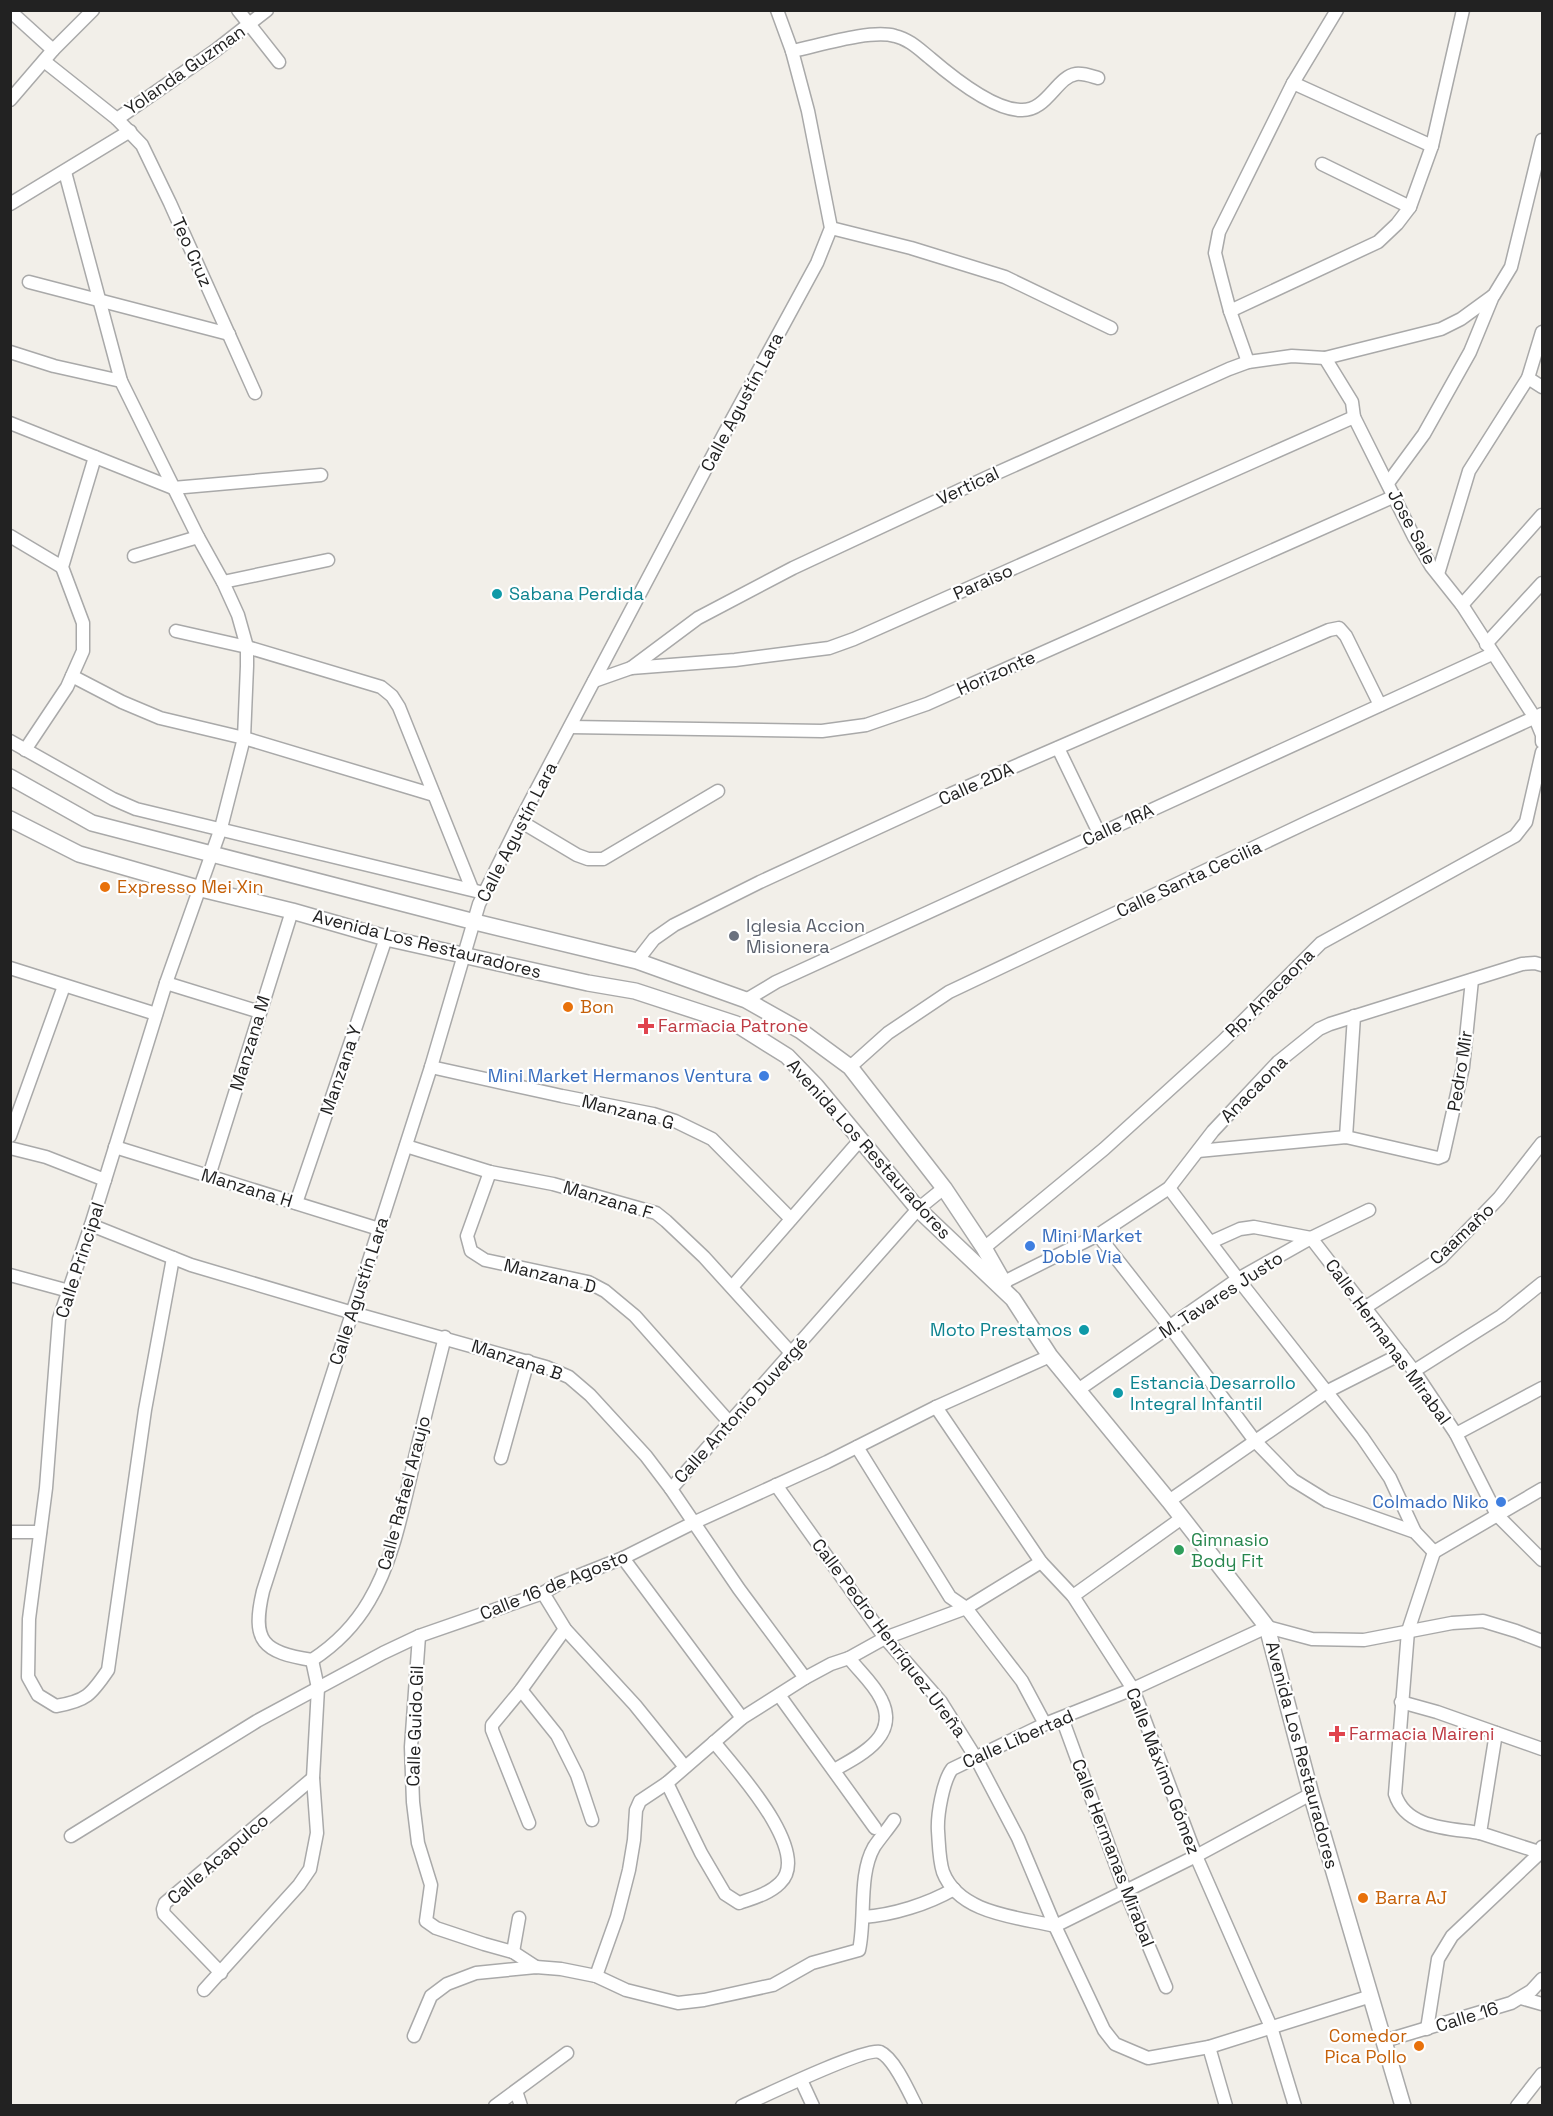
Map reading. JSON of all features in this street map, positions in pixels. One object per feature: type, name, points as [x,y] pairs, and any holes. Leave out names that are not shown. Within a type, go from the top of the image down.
[{"type":"street","points":[[10,100],[53,50],[93,10]]},
{"type":"street","points":[[238,10],[279,62]]},
{"type":"street","name":"Yolanda Guzman","points":[[44,61],[117,118],[251,25],[267,10]]},
{"type":"street","points":[[777,10],[792,51],[808,111],[831,228],[911,248],[1005,277],[1111,328]]},
{"type":"street","points":[[1248,362],[1230,311],[1215,253],[1219,232],[1293,83],[1337,10]]},
{"type":"street","points":[[1230,311],[1378,242],[1397,224],[1410,207],[1431,146],[1463,10]]},
{"type":"street","points":[[10,11],[53,50]]},
{"type":"street","points":[[792,51],[858,37],[880,34],[896,36],[913,44],[964,86],[1010,109],[1022,111],[1038,106],[1071,75],[1078,73],[1098,78]]},
{"type":"street","points":[[1293,83],[1431,146]]},
{"type":"street","name":"Teo Cruz","points":[[117,118],[142,146],[255,393]]},
{"type":"street","points":[[10,204],[130,131]]},
{"type":"street","points":[[1388,483],[1424,434],[1470,352],[1494,294],[1511,267],[1542,140]]},
{"type":"street","points":[[1322,164],[1410,207]]},
{"type":"street","name":"Calle Principal","points":[[64,172],[121,381],[173,488],[223,582],[238,615],[247,647],[244,738],[221,828],[166,983],[116,1147],[59,1319],[46,1488],[29,1619],[28,1677],[38,1695],[56,1706],[77,1702],[95,1689],[108,1670],[145,1410],[173,1258]]},
{"type":"street","name":"Calle Agustín Lara","points":[[312,1660],[288,1656],[272,1647],[261,1638],[257,1617],[266,1582],[431,1067],[484,893],[723,436],[817,263],[831,228]]},
{"type":"street","points":[[29,282],[228,334]]},
{"type":"street","name":"Vertical","points":[[631,668],[698,618],[793,568],[998,472],[1248,362],[1292,356],[1325,358],[1441,329],[1461,319],[1494,294]]},
{"type":"street","points":[[1437,574],[1469,471],[1528,378],[1542,332]]},
{"type":"street","points":[[10,352],[54,366],[121,381]]},
{"type":"street","name":"Jose Sale","points":[[1325,358],[1352,402],[1354,417],[1414,537],[1437,574],[1462,605],[1489,649],[1538,716]]},
{"type":"street","points":[[1528,378],[1542,387]]},
{"type":"street","name":"Paraiso","points":[[594,681],[631,668],[735,660],[829,648],[1354,417]]},
{"type":"street","points":[[10,423],[173,488],[321,475]]},
{"type":"street","points":[[25,750],[67,687],[83,651],[82,623],[62,567],[95,457]]},
{"type":"street","name":"Horizonte","points":[[570,727],[822,730],[866,725],[927,704],[1395,496]]},
{"type":"street","points":[[1462,605],[1542,515]]},
{"type":"street","points":[[10,536],[62,567]]},
{"type":"street","points":[[134,556],[198,537]]},
{"type":"street","points":[[223,582],[328,560]]},
{"type":"street","points":[[1489,649],[1542,583]]},
{"type":"street","name":"Calle 2DA","points":[[637,961],[654,939],[674,925],[834,848],[1329,630],[1339,628],[1346,636],[1380,705]]},
{"type":"street","points":[[176,631],[247,647],[381,687],[392,696],[399,707],[472,889]]},
{"type":"street","name":"Calle 1RA","points":[[746,1000],[776,982],[1380,705],[1489,649]]},
{"type":"street","points":[[72,675],[122,702],[160,718],[244,738],[434,795]]},
{"type":"street","points":[[1538,716],[1542,742]]},
{"type":"street","name":"Calle Santa Cecilia","points":[[850,1067],[888,1033],[949,992],[1538,716]]},
{"type":"street","points":[[10,741],[113,799],[136,809],[484,893]]},
{"type":"street","points":[[1058,748],[1100,833]]},
{"type":"street","name":"Rp. Anacaona","points":[[984,1248],[1121,1134],[1223,1041],[1321,943],[1515,836],[1526,822],[1542,752]]},
{"type":"street","points":[[10,777],[92,823],[475,922],[637,961],[746,1000],[801,1031],[850,1067],[944,1188],[984,1248],[1013,1299]]},
{"type":"street","points":[[520,821],[577,855],[588,859],[603,859],[718,791]]},
{"type":"street","name":"Avenida Los Restauradores","points":[[10,819],[79,854],[201,889],[292,911],[386,938],[588,983],[635,991],[736,1024],[787,1056],[816,1086],[918,1209],[1013,1299],[1050,1356],[1169,1501],[1267,1627],[1311,1794],[1384,2041],[1398,2104]]},
{"type":"street","name":"Manzana M","points":[[209,1176],[292,911]]},
{"type":"street","name":"Manzana Y","points":[[296,1203],[386,938]]},
{"type":"street","name":"Anacaona","points":[[1004,1282],[1098,1235],[1169,1188],[1213,1131],[1278,1062],[1319,1029],[1522,964],[1542,965]]},
{"type":"street","points":[[10,968],[156,1014]]},
{"type":"street","name":"Pedro Mir","points":[[1346,1137],[1438,1158],[1443,1156],[1463,1067],[1472,980]]},
{"type":"street","points":[[166,983],[260,1012]]},
{"type":"street","points":[[10,1137],[64,986]]},
{"type":"street","points":[[1198,1150],[1346,1137],[1354,1016]]},
{"type":"street","name":"Manzana G","points":[[431,1067],[654,1114],[675,1121],[712,1139],[791,1219]]},
{"type":"street","points":[[732,1287],[860,1140]]},
{"type":"street","name":"Caamaño","points":[[1366,1307],[1441,1258],[1500,1198],[1542,1143]]},
{"type":"street","name":"Manzana F","points":[[406,1146],[489,1172],[553,1184],[656,1214],[681,1235],[732,1287],[792,1354]]},
{"type":"street","name":"Manzana H","points":[[116,1147],[379,1229]]},
{"type":"street","points":[[10,1148],[46,1157],[105,1180]]},
{"type":"street","name":"Manzana D","points":[[489,1172],[467,1236],[471,1251],[485,1260],[588,1282],[605,1291],[635,1316],[730,1423]]},
{"type":"street","name":"Calle Antonio Duvergé","points":[[805,1678],[671,1489],[918,1209],[944,1188]]},
{"type":"street","points":[[1169,1188],[1362,1437],[1390,1478],[1415,1532],[1434,1552]]},
{"type":"street","name":"M. Tavares Justo","points":[[1078,1390],[1238,1279],[1311,1238],[1369,1210]]},
{"type":"street","name":"Manzana B","points":[[91,1225],[173,1258],[353,1313],[528,1361],[569,1377],[590,1395],[646,1456],[671,1489]]},
{"type":"street","points":[[1211,1242],[1240,1229],[1254,1227],[1311,1238]]},
{"type":"street","points":[[1098,1235],[1255,1441],[1293,1480],[1307,1491],[1327,1501],[1415,1532]]},
{"type":"street","name":"Calle Hermanas Mirabal","points":[[1311,1238],[1414,1371],[1456,1434],[1497,1515],[1542,1560]]},
{"type":"street","points":[[10,1275],[69,1291]]},
{"type":"street","points":[[1414,1371],[1501,1316],[1542,1283]]},
{"type":"street","name":"Calle Rafael Araujo","points":[[312,1660],[332,1647],[351,1626],[369,1602],[382,1575],[404,1504],[445,1337]]},
{"type":"street","points":[[1169,1501],[1326,1392],[1401,1354]]},
{"type":"street","name":"Calle 16 de Agosto","points":[[71,1836],[257,1721],[383,1653],[418,1636],[543,1593],[560,1583],[623,1558],[936,1407],[1050,1356]]},
{"type":"street","points":[[501,1458],[528,1361]]},
{"type":"street","points":[[1456,1434],[1542,1388]]},
{"type":"street","name":"Calle Máximo Gómez","points":[[936,1407],[1041,1562],[1073,1596],[1133,1689],[1196,1856],[1270,2027],[1295,2106]]},
{"type":"street","points":[[857,1447],[950,1597],[966,1608],[1022,1681],[1045,1724]]},
{"type":"street","name":"Calle Pedro Henríquez Ureña","points":[[776,1485],[885,1638],[941,1702],[976,1758],[1018,1838],[1055,1926],[1104,2030],[1115,2044],[1148,2058],[1209,2048],[1371,1996]]},
{"type":"street","points":[[1542,1489],[1434,1552],[1408,1631],[1395,1794],[1404,1812],[1414,1819],[1430,1825],[1480,1833],[1542,1851]]},
{"type":"street","points":[[1073,1596],[1182,1518]]},
{"type":"street","points":[[10,1532],[40,1532]]},
{"type":"street","points":[[623,1558],[742,1718]]},
{"type":"street","points":[[596,1976],[617,1917],[629,1870],[636,1810],[640,1801],[667,1783],[742,1718],[805,1678],[885,1638],[966,1608],[1041,1562]]},
{"type":"street","points":[[543,1593],[565,1629],[635,1705],[685,1767]]},
{"type":"street","points":[[1267,1627],[1312,1639],[1364,1640],[1452,1623],[1483,1621],[1542,1641]]},
{"type":"street","name":"Calle Libertad","points":[[954,1889],[943,1872],[937,1823],[946,1777],[952,1769],[1045,1724],[1133,1689],[1267,1627]]},
{"type":"street","points":[[529,1823],[492,1730],[494,1721],[521,1690],[565,1629]]},
{"type":"street","name":"Calle Guido Gil","points":[[418,1636],[411,1747],[413,1802],[418,1843],[431,1885],[426,1921],[430,1925],[513,1952]]},
{"type":"street","points":[[834,1770],[869,1748],[884,1732],[888,1718],[881,1698],[849,1658]]},
{"type":"street","points":[[204,1990],[299,1885],[310,1869],[316,1833],[313,1778],[318,1688],[312,1660]]},
{"type":"street","points":[[521,1690],[557,1736],[577,1775],[592,1820]]},
{"type":"street","points":[[779,1695],[875,1828]]},
{"type":"street","points":[[1401,1702],[1437,1712],[1542,1749]]},
{"type":"street","name":"Calle Hermanas Mirabal","points":[[1062,1718],[1125,1890],[1166,1987]]},
{"type":"street","points":[[1480,1833],[1496,1732]]},
{"type":"street","points":[[667,1783],[701,1853],[725,1894],[739,1903],[763,1895],[782,1882],[789,1863],[783,1839],[769,1812],[714,1742]]},
{"type":"street","name":"Calle Acapulco","points":[[221,1973],[164,1914],[165,1903],[313,1778]]},
{"type":"street","points":[[863,1917],[877,1916],[939,1898],[954,1889],[967,1901],[989,1910],[1055,1926],[1196,1856],[1311,1794]]},
{"type":"street","points":[[414,2036],[428,2000],[447,1984],[476,1974],[536,1967],[561,1969],[596,1976],[626,1990],[678,2003],[704,2000],[773,1985],[812,1963],[859,1950],[866,1870],[873,1848],[894,1820]]},
{"type":"street","points":[[1427,2029],[1438,1959],[1452,1936],[1542,1851]]},
{"type":"street","points":[[519,1918],[513,1952],[536,1967]]},
{"type":"street","name":"Calle 16","points":[[1384,2041],[1511,2003],[1531,1991],[1542,1979]]},
{"type":"street","points":[[1521,1998],[1542,2004]]},
{"type":"street","points":[[1209,2048],[1226,2106]]},
{"type":"street","points":[[742,2106],[848,2060],[872,2052],[880,2052],[890,2059],[916,2106]]},
{"type":"street","points":[[495,2106],[567,2054]]},
{"type":"street","points":[[1516,2106],[1542,2074]]},
{"type":"street","points":[[801,2080],[813,2106]]},
{"type":"street","points":[[516,2091],[521,2106]]},
{"type":"place","name":"Sabana Perdida","points":[[497,594]]},
{"type":"place","name":"Expresso Mei Xin","points":[[105,887]]},
{"type":"place","name":"Iglesia Accion Misionera","points":[[734,936]]},
{"type":"place","name":"Bon","points":[[568,1007]]},
{"type":"place","name":"Farmacia Patrone","points":[[646,1026]]},
{"type":"place","name":"Mini Market Hermanos Ventura","points":[[764,1076]]},
{"type":"place","name":"Mini Market Doble Via","points":[[1030,1246]]},
{"type":"place","name":"Moto Prestamos","points":[[1084,1330]]},
{"type":"place","name":"Estancia Desarrollo Integral Infantil","points":[[1118,1393]]},
{"type":"place","name":"Colmado Niko","points":[[1501,1502]]},
{"type":"place","name":"Gimnasio Body Fit","points":[[1179,1550]]},
{"type":"place","name":"Farmacia Maireni","points":[[1337,1734]]},
{"type":"place","name":"Barra AJ","points":[[1363,1898]]},
{"type":"place","name":"Comedor Pica Pollo","points":[[1419,2046]]}]
